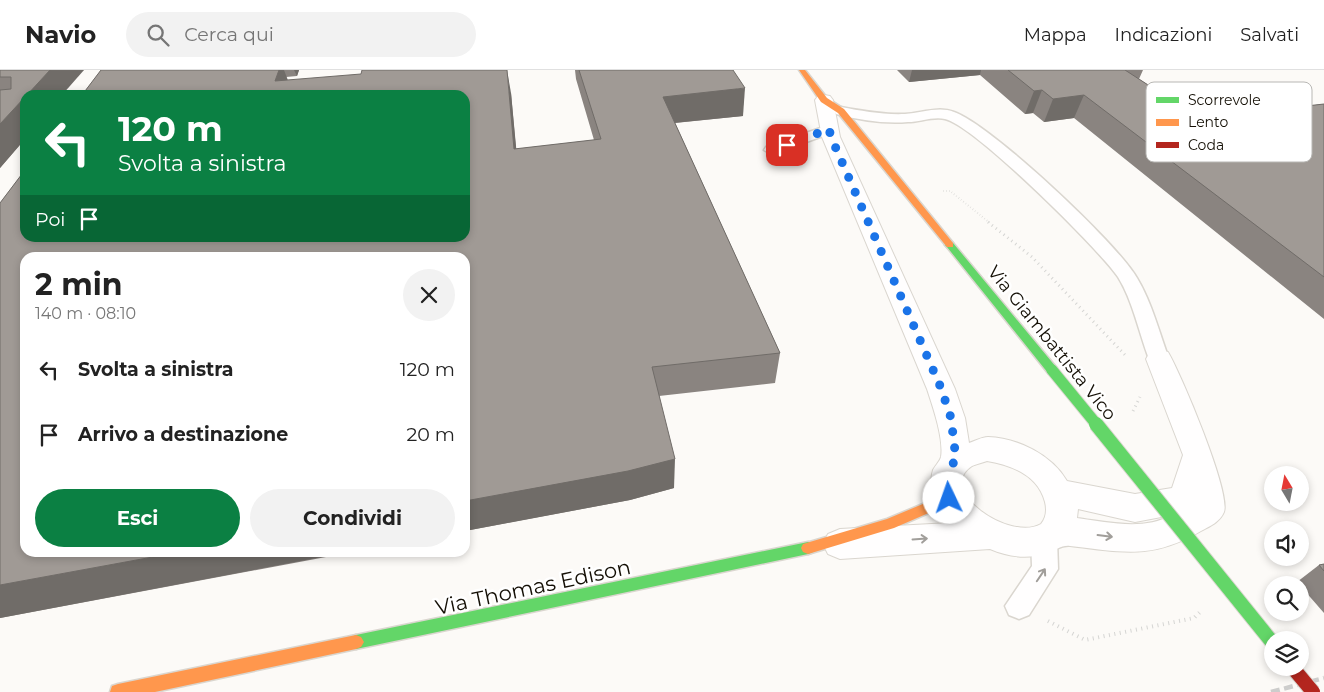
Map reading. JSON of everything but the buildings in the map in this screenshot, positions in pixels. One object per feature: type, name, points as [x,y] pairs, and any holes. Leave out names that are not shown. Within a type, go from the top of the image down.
[{"type":"street","name":"Via Giambattista Vico","points":[[802,70],[832,113],[1052,370],[1264,632]]},
{"type":"street","points":[[832,113],[831,137],[941,388],[951,418],[956,459]]},
{"type":"street","points":[[1050,534],[1063,517],[1062,501],[1058,492],[1041,470],[1024,459],[1005,452],[986,449],[969,452],[956,459],[948,470],[949,498],[958,512],[972,526],[989,536],[1009,542],[1028,543],[1050,534],[1134,539],[1169,533],[1209,510],[1198,455],[1159,359]]},
{"type":"street","points":[[1058,492],[1136,508],[1185,499],[1198,455]]},
{"type":"street","name":"Via Thomas Edison","points":[[118,692],[819,546],[889,524],[949,498]]},
{"type":"street","points":[[819,546],[989,536]]},
{"type":"street","points":[[1300,676],[1313,692]]},
{"type":"lane","points":[[771,150],[832,113],[908,118],[949,115],[965,122],[1006,155],[1111,256],[1128,277],[1159,359]]},
{"type":"lane","points":[[1019,606],[1045,569],[1050,534]]},
{"type":"railway","points":[[1271,692],[1324,678]]},
{"type":"traffic: fast","points":[[950,245],[1052,370]]},
{"type":"traffic: fast","points":[[1052,370],[1264,632]]},
{"type":"traffic: fast","points":[[356,642],[808,548]]},
{"type":"traffic: slow","points":[[802,70],[824,100],[841,111],[950,245]]},
{"type":"traffic: slow","points":[[808,548],[889,524],[949,498]]},
{"type":"traffic: slow","points":[[118,692],[356,642]]},
{"type":"traffic: jam","points":[[1300,676],[1313,692]]},
{"type":"route","points":[[787,145],[829,129],[941,388],[951,418],[956,459],[948,470],[946,483],[949,498]]}]
